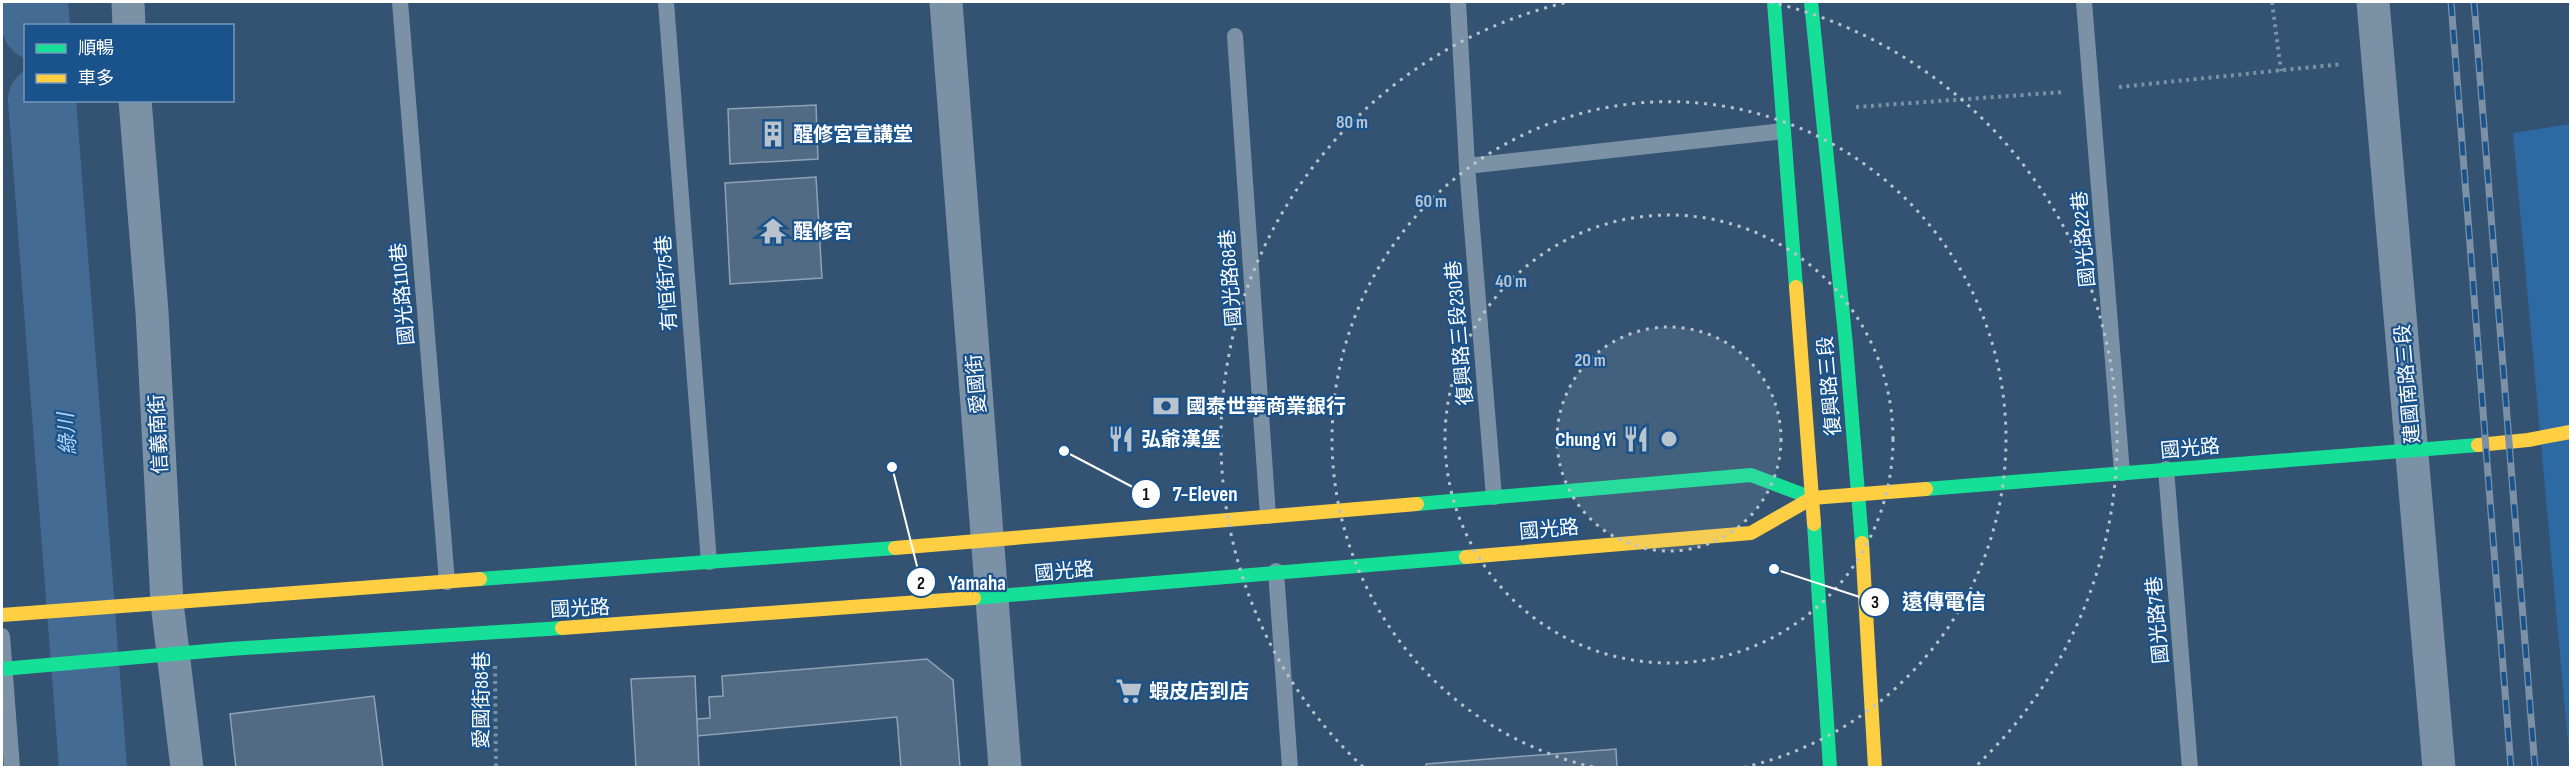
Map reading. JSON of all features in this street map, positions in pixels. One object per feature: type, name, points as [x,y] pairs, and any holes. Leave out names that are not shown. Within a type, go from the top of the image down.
[{"type":"main road","name":"復興路三段","points":[[1774,2],[1830,768]]},
{"type":"main road","name":"復興路三段","points":[[1811,2],[1819,109],[1846,346],[1858,494],[1875,768]]},
{"type":"main road","name":"國光路","points":[[2,669],[173,654],[993,597],[1751,532],[1812,498],[2528,440],[2571,432]]},
{"type":"main road","name":"國光路","points":[[2,615],[989,541],[1751,475],[1812,498]]},
{"type":"street","points":[[128,2],[129,24]]},
{"type":"street","name":"愛國街","points":[[946,2],[1005,768]]},
{"type":"street","name":"建國南路三段","points":[[2373,2],[2439,768]]},
{"type":"street","name":"信義南街","points":[[135,102],[153,323],[167,603],[187,768]]},
{"type":"lane","name":"國光路110巷","points":[[400,2],[447,582]]},
{"type":"lane","name":"有恒街75巷","points":[[666,2],[709,562]]},
{"type":"lane","name":"復興路三段230巷","points":[[1458,2],[1467,166],[1494,497]]},
{"type":"lane","name":"國光路22巷","points":[[2084,2],[2122,473]]},
{"type":"lane","name":"國光路68巷","points":[[1235,36],[1268,516]]},
{"type":"lane","points":[[1467,166],[1783,131]]},
{"type":"lane","name":"國光路7巷","points":[[2166,469],[2190,768]]},
{"type":"lane","points":[[1276,572],[1290,768]]},
{"type":"lane","points":[[2,636],[2,669],[12,768]]},
{"type":"path","points":[[2272,2],[2281,71]]},
{"type":"path","name":"愛國街88巷","points":[[495,632],[496,768]]},
{"type":"shaded area","points":[[2570,124],[2570,765],[2513,133]]},
{"type":"building","name":"醒修宮宣講堂","points":[[816,105],[818,159],[730,164],[728,109]]},
{"type":"building","name":"醒修宮","points":[[816,177],[822,278],[730,284],[725,183]]},
{"type":"building","points":[[927,659],[953,680],[960,768],[901,768],[897,717],[697,736],[697,719],[710,718],[709,697],[723,696],[722,676]]},
{"type":"building","points":[[695,676],[699,768],[636,768],[631,679]]},
{"type":"building","points":[[374,696],[383,768],[236,768],[230,714]]},
{"type":"building","points":[[1616,749],[1617,768],[1426,768],[1426,764]]},
{"type":"waterway","name":"綠川","points":[[34,2],[36,24]]},
{"type":"waterway","name":"綠川","points":[[42,102],[93,768]]},
{"type":"railway","points":[[2451,2],[2511,768]]},
{"type":"railway","points":[[2474,2],[2535,768]]},
{"type":"traffic: fast","points":[[1774,2],[1796,287]]},
{"type":"traffic: fast","points":[[1811,2],[1846,345],[1862,543]]},
{"type":"traffic: fast","points":[[1926,489],[2478,445]]},
{"type":"traffic: fast","points":[[1417,504],[1751,475],[1812,498]]},
{"type":"traffic: fast","points":[[1814,524],[1830,768]]},
{"type":"traffic: fast","points":[[480,579],[895,548]]},
{"type":"traffic: fast","points":[[974,598],[1466,557]]},
{"type":"traffic: fast","points":[[2,669],[230,649],[562,628]]},
{"type":"traffic: slow","points":[[1796,287],[1814,524]]},
{"type":"traffic: slow","points":[[2478,445],[2528,440],[2570,432]]},
{"type":"traffic: slow","points":[[1466,557],[1751,533],[1812,498],[1926,489]]},
{"type":"traffic: slow","points":[[895,548],[1417,504]]},
{"type":"traffic: slow","points":[[1862,543],[1875,768]]},
{"type":"traffic: slow","points":[[2,615],[480,579]]},
{"type":"traffic: slow","points":[[562,628],[974,598]]},
{"type":"place","name":"醒修宮宣講堂","points":[[773,134]]},
{"type":"place","name":"醒修宮","points":[[773,231]]},
{"type":"place","name":"國泰世華商業銀行","points":[[1166,406]]},
{"type":"place","name":"弘爺漢堡","points":[[1121,439]]},
{"type":"place","name":"Chung Yi","points":[[1636,439]]},
{"type":"place","name":"7-Eleven","points":[[1064,451]]},
{"type":"place","name":"Yamaha","points":[[892,467]]},
{"type":"place","name":"遠傳電信","points":[[1774,569]]},
{"type":"place","name":"蝦皮店到店","points":[[1129,691]]}]
